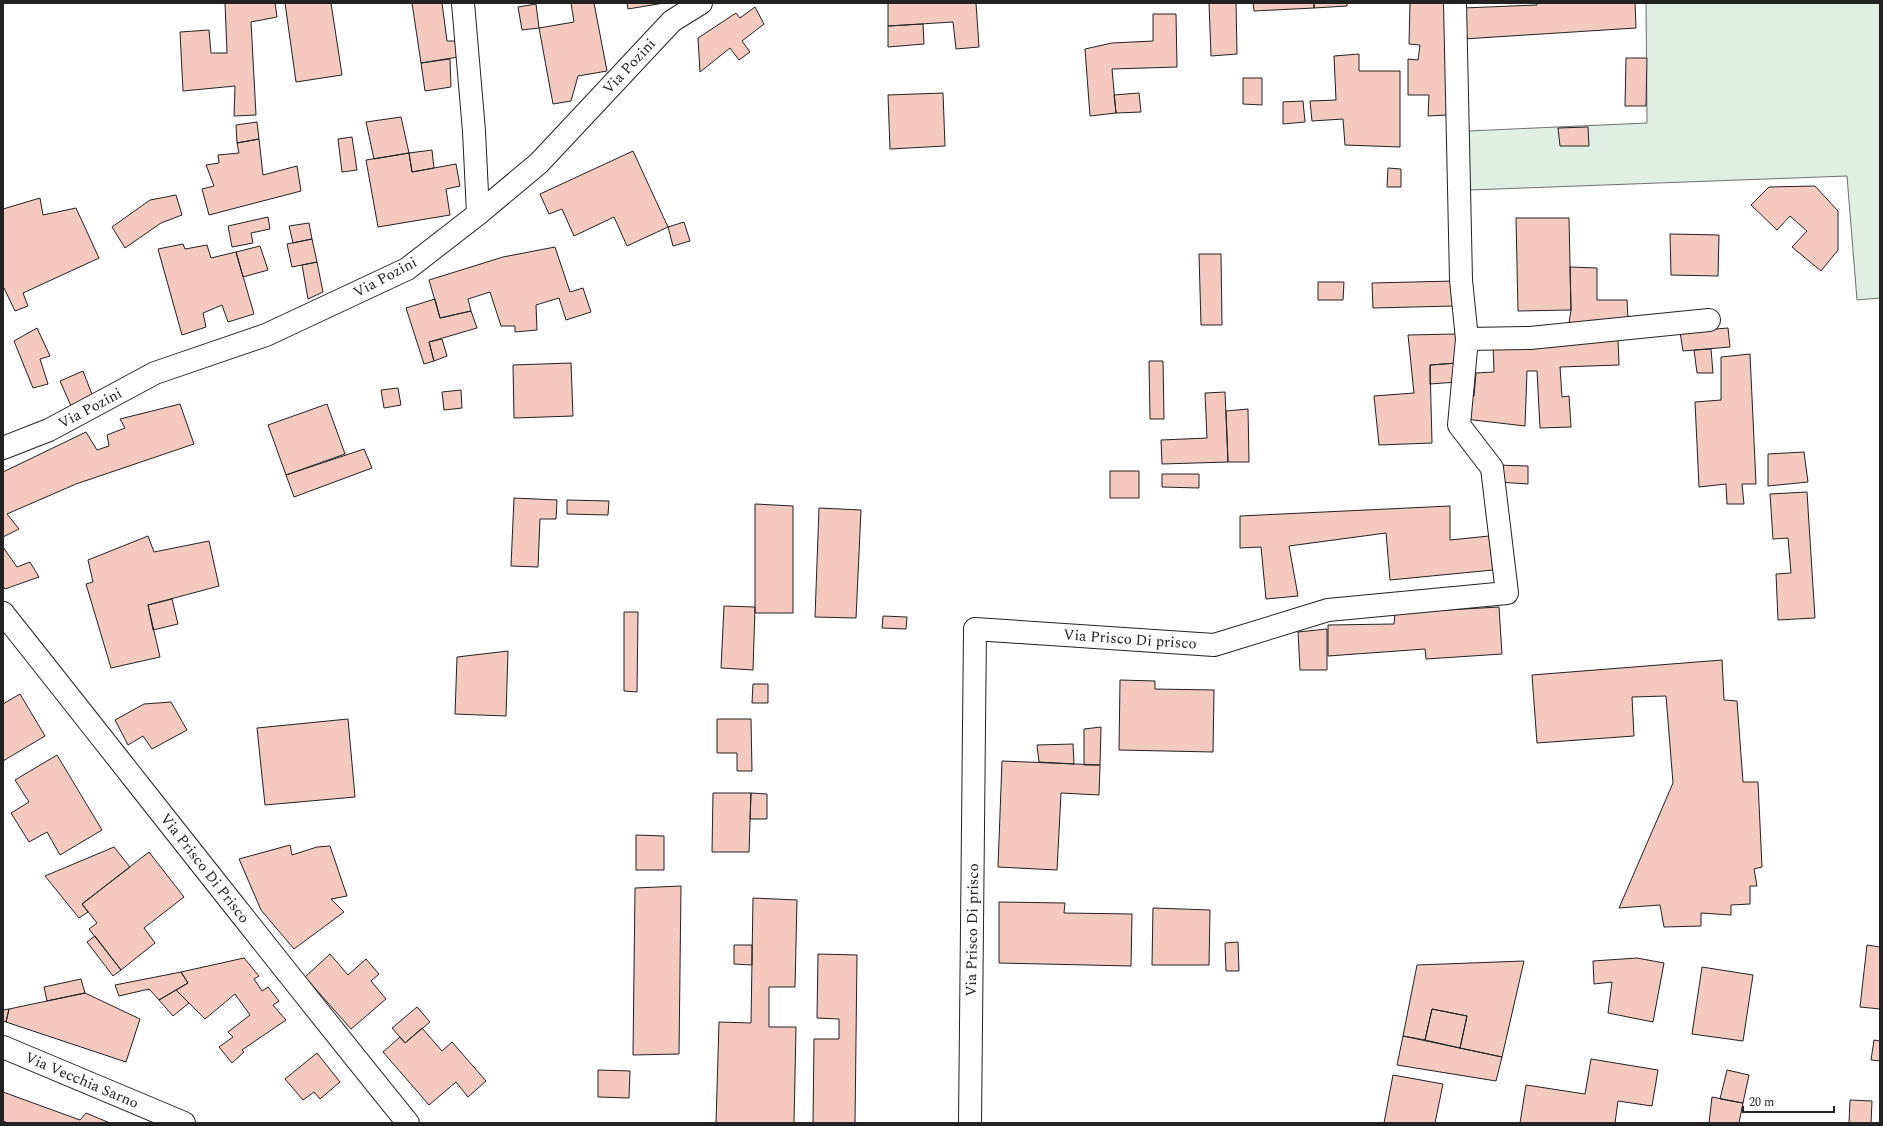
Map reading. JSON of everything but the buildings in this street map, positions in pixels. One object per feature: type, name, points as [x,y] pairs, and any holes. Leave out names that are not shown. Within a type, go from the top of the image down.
[{"type":"street","points":[[463,3],[474,131],[478,214]]},
{"type":"street","name":"Via Pozini","points":[[3,448],[49,430],[155,373],[266,335],[407,269],[478,214],[539,163],[672,20],[701,3]]},
{"type":"street","points":[[1455,3],[1461,280],[1467,339],[1530,338],[1709,320]]},
{"type":"street","name":"Via Prisco Di prisco","points":[[970,1123],[975,629],[1214,645],[1328,610],[1507,593],[1492,468],[1459,425],[1467,339]]},
{"type":"street","name":"Via Prisco Di Prisco","points":[[3,613],[211,874],[301,991],[408,1123]]},
{"type":"street","name":"Via Vecchia Sarno","points":[[3,1047],[184,1123]]},
{"type":"green space","points":[[1646,3],[1880,3],[1880,298],[1857,300],[1847,176],[1470,190],[1468,131],[1647,123]]}]
